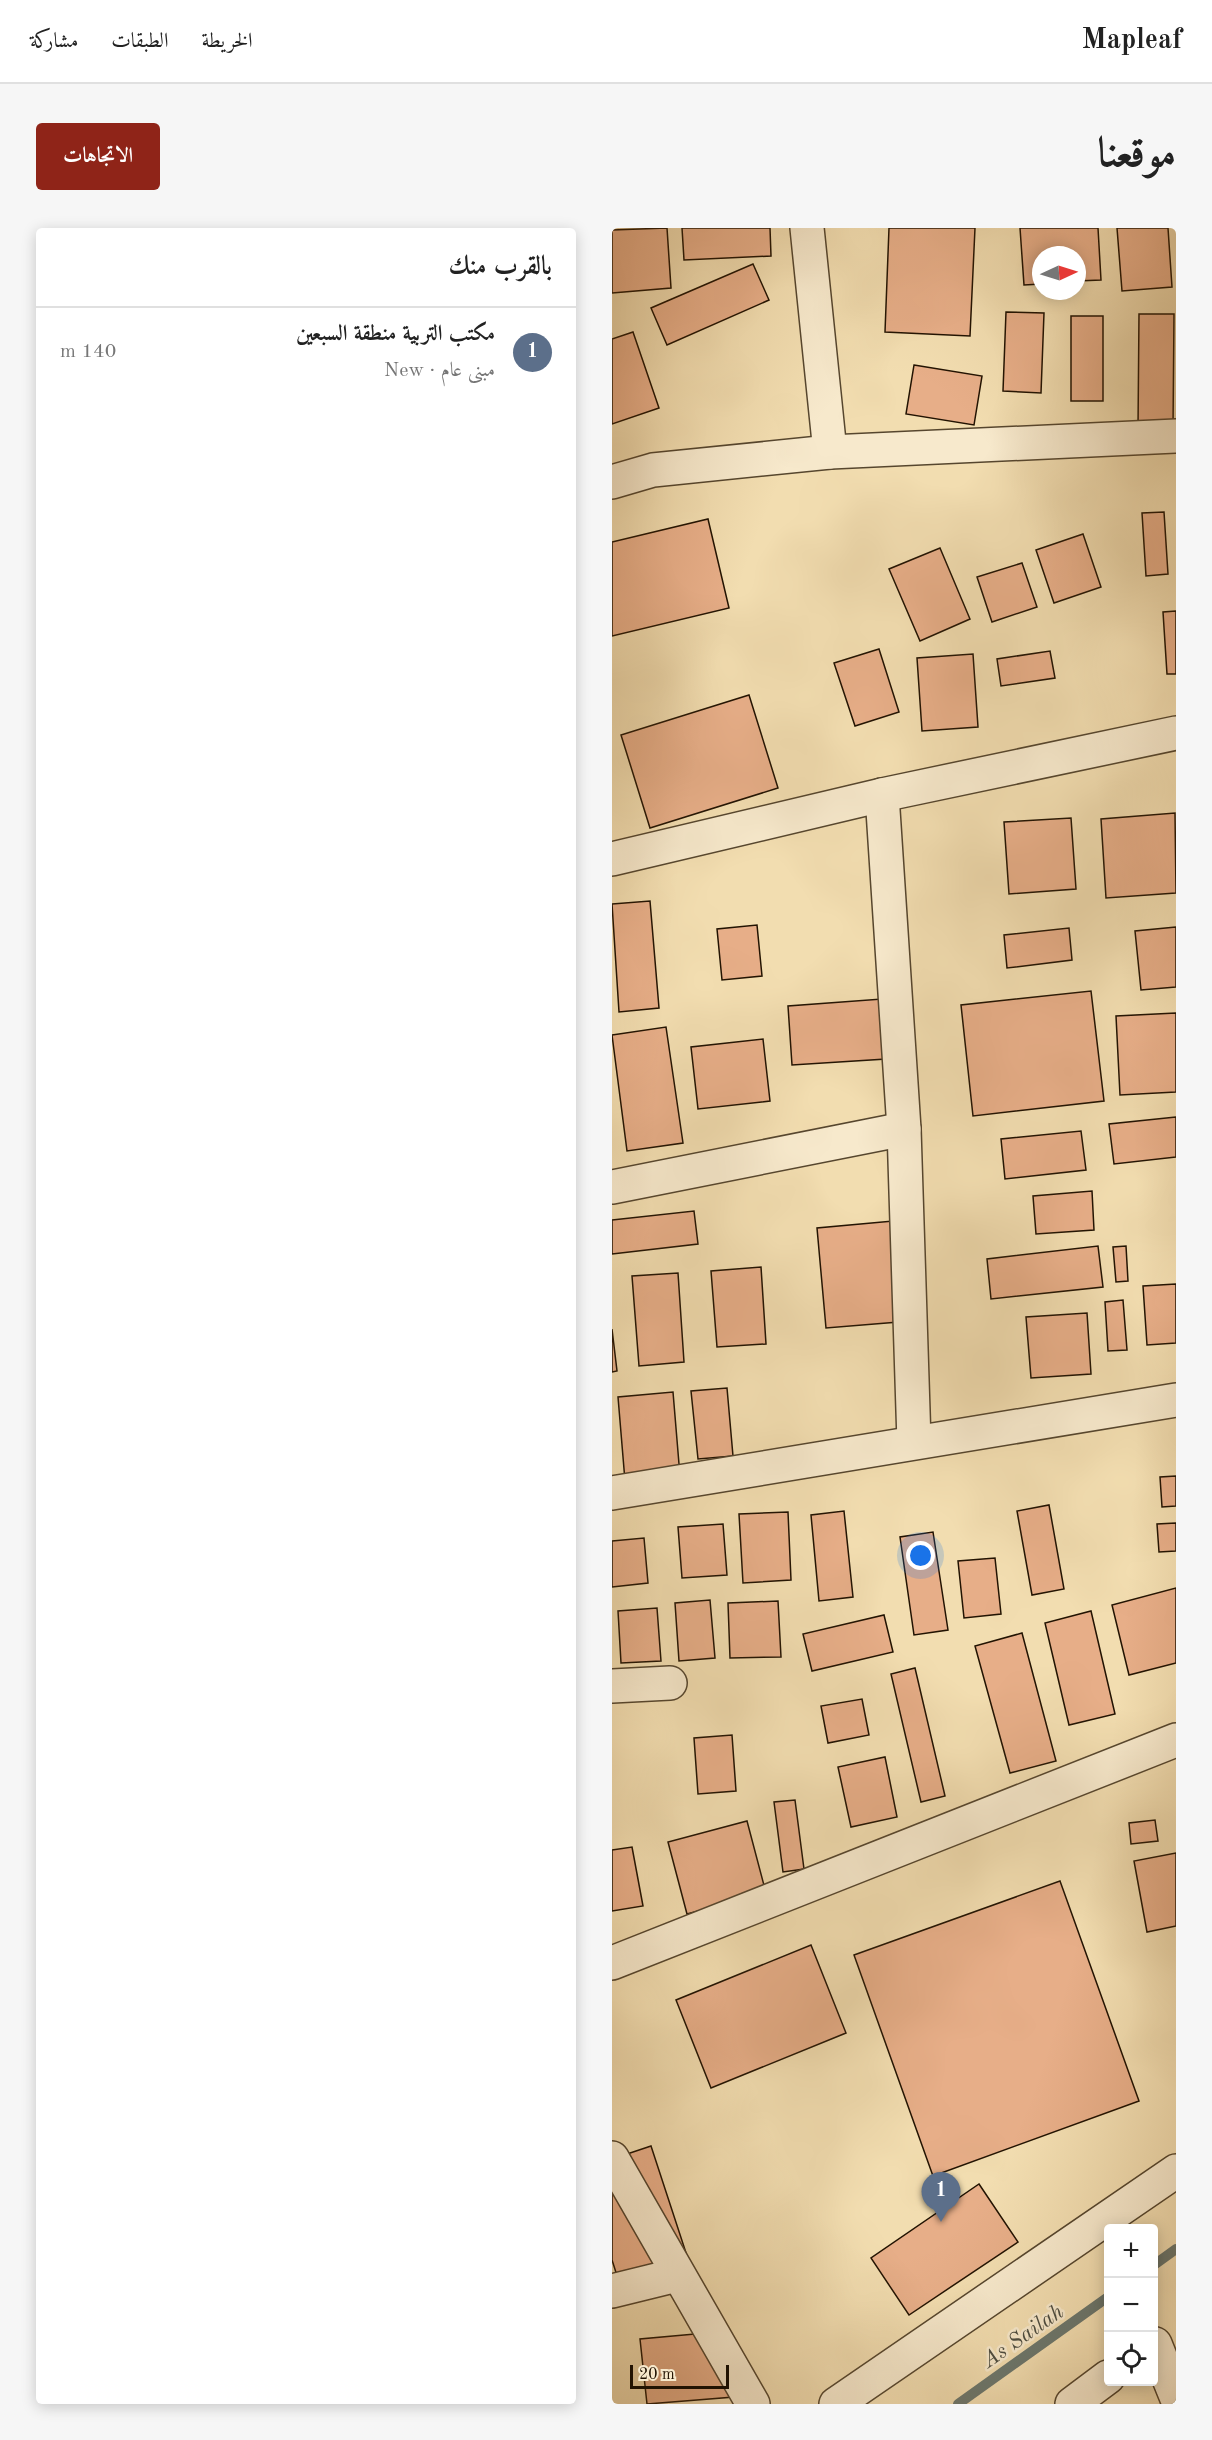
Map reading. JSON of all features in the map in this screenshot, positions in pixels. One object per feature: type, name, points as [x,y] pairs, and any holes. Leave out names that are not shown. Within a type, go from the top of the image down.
[{"type":"street","points":[[807,228],[830,452]]},
{"type":"street","points":[[612,482],[653,470],[830,452],[1176,436]]},
{"type":"street","points":[[612,859],[882,795],[1176,733]]},
{"type":"street","points":[[882,795],[904,1129],[914,1442]]},
{"type":"street","points":[[612,1187],[904,1129]]},
{"type":"street","points":[[612,1493],[1176,1400]]},
{"type":"street","points":[[612,1686],[670,1683]]},
{"type":"street","points":[[612,1963],[1176,1740]]},
{"type":"street","points":[[612,2158],[676,2275],[753,2404]]},
{"type":"street","points":[[836,2404],[1176,2171]]},
{"type":"street","points":[[612,2291],[676,2275]]},
{"type":"street","points":[[1162,2339],[1176,2396]]},
{"type":"street","points":[[1072,2404],[1104,2381]]},
{"type":"building","points":[[667,228],[671,288],[612,293],[612,230]]},
{"type":"building","points":[[682,228],[770,228],[771,256],[684,260]]},
{"type":"building","points":[[889,228],[975,228],[970,336],[885,332]]},
{"type":"building","points":[[1020,228],[1098,228],[1101,280],[1086,281],[1086,246],[1032,246],[1032,285],[1024,285]]},
{"type":"building","points":[[1117,228],[1168,228],[1172,287],[1122,291]]},
{"type":"building","points":[[753,264],[769,300],[667,345],[651,308]]},
{"type":"building","points":[[1006,312],[1044,313],[1041,393],[1003,391]]},
{"type":"building","points":[[1139,314],[1174,314],[1173,428],[1138,428]]},
{"type":"building","points":[[1071,316],[1103,316],[1103,401],[1071,401]]},
{"type":"building","points":[[633,332],[659,408],[612,424],[612,339]]},
{"type":"building","points":[[914,365],[982,376],[974,425],[906,414]]},
{"type":"building","points":[[1164,512],[1168,574],[1146,576],[1142,513]]},
{"type":"building","points":[[708,519],[729,608],[612,636],[612,542]]},
{"type":"building","points":[[1083,534],[1101,587],[1054,603],[1036,550]]},
{"type":"building","points":[[940,548],[970,619],[920,641],[889,569]]},
{"type":"building","points":[[1022,563],[1037,607],[992,622],[977,577]]},
{"type":"building","points":[[1176,611],[1176,674],[1167,674],[1163,612]]},
{"type":"building","points":[[879,649],[899,712],[855,726],[834,663]]},
{"type":"building","points":[[1050,651],[1055,678],[1001,686],[997,659]]},
{"type":"building","points":[[973,654],[978,727],[922,731],[917,658]]},
{"type":"building","points":[[749,695],[778,788],[650,828],[621,735]]},
{"type":"building","points":[[1175,813],[1176,893],[1106,898],[1101,819]]},
{"type":"building","points":[[1071,818],[1076,889],[1009,894],[1004,822]]},
{"type":"building","points":[[650,901],[659,1008],[619,1012],[612,904]]},
{"type":"building","points":[[757,925],[762,976],[722,980],[717,929]]},
{"type":"building","points":[[1176,927],[1176,987],[1141,990],[1135,931]]},
{"type":"building","points":[[1069,928],[1072,960],[1007,968],[1004,935]]},
{"type":"building","points":[[1091,991],[1104,1101],[973,1116],[961,1005]]},
{"type":"building","points":[[882,999],[886,1059],[792,1065],[788,1006]]},
{"type":"building","points":[[1176,1013],[1176,1092],[1120,1095],[1116,1016]]},
{"type":"building","points":[[666,1027],[683,1143],[627,1151],[612,1035]]},
{"type":"building","points":[[763,1039],[770,1101],[698,1109],[691,1047]]},
{"type":"building","points":[[1176,1117],[1176,1157],[1114,1164],[1109,1124]]},
{"type":"building","points":[[1081,1131],[1086,1170],[1005,1179],[1001,1139]]},
{"type":"building","points":[[1092,1191],[1094,1230],[1036,1234],[1033,1196]]},
{"type":"building","points":[[694,1211],[698,1244],[612,1254],[612,1220]]},
{"type":"building","points":[[915,1219],[923,1320],[826,1328],[817,1228]]},
{"type":"building","points":[[1098,1246],[1103,1287],[991,1299],[987,1259]]},
{"type":"building","points":[[1126,1246],[1128,1281],[1116,1282],[1113,1247]]},
{"type":"building","points":[[761,1267],[766,1344],[717,1347],[711,1271]]},
{"type":"building","points":[[678,1273],[684,1362],[639,1366],[632,1276]]},
{"type":"building","points":[[1176,1284],[1176,1343],[1147,1345],[1143,1286]]},
{"type":"building","points":[[1123,1300],[1127,1350],[1108,1351],[1105,1302]]},
{"type":"building","points":[[1087,1313],[1091,1374],[1031,1378],[1026,1317]]},
{"type":"building","points":[[612,1329],[617,1371],[612,1372]]},
{"type":"building","points":[[727,1388],[733,1456],[698,1459],[691,1391]]},
{"type":"building","points":[[673,1392],[680,1476],[625,1481],[618,1397]]},
{"type":"building","points":[[1176,1476],[1176,1506],[1162,1507],[1160,1477]]},
{"type":"building","points":[[1049,1505],[1064,1589],[1032,1595],[1017,1511]]},
{"type":"building","points":[[844,1511],[853,1597],[819,1601],[811,1515]]},
{"type":"building","points":[[788,1512],[791,1580],[743,1583],[739,1514]]},
{"type":"building","points":[[1176,1523],[1176,1551],[1159,1552],[1157,1524]]},
{"type":"building","points":[[723,1524],[727,1575],[682,1578],[678,1527]]},
{"type":"building","points":[[933,1532],[948,1630],[914,1635],[900,1537]]},
{"type":"building","points":[[644,1538],[648,1583],[612,1587],[612,1541]]},
{"type":"building","points":[[995,1558],[1001,1614],[964,1618],[958,1561]]},
{"type":"building","points":[[1176,1588],[1176,1663],[1129,1675],[1112,1605]]},
{"type":"building","points":[[710,1600],[715,1658],[679,1661],[675,1603]]},
{"type":"building","points":[[778,1601],[781,1657],[730,1658],[728,1603]]},
{"type":"building","points":[[657,1608],[661,1661],[621,1663],[618,1611]]},
{"type":"building","points":[[1091,1611],[1115,1714],[1069,1725],[1045,1623]]},
{"type":"building","points":[[884,1615],[893,1652],[812,1671],[803,1634]]},
{"type":"building","points":[[1022,1633],[1056,1761],[1010,1773],[975,1646]]},
{"type":"building","points":[[915,1668],[945,1796],[921,1802],[891,1674]]},
{"type":"building","points":[[862,1699],[869,1735],[828,1743],[821,1706]]},
{"type":"building","points":[[732,1735],[736,1791],[698,1794],[694,1738]]},
{"type":"building","points":[[885,1757],[897,1817],[851,1827],[838,1767]]},
{"type":"building","points":[[795,1800],[804,1869],[783,1872],[774,1802]]},
{"type":"building","points":[[1155,1820],[1158,1841],[1131,1844],[1129,1823]]},
{"type":"building","points":[[747,1821],[766,1893],[687,1914],[668,1842]]},
{"type":"building","points":[[632,1847],[643,1906],[612,1911],[612,1850]]},
{"type":"building","points":[[1176,1853],[1176,1926],[1147,1932],[1134,1861]]},
{"type":"building","points":[[1060,1881],[1139,2101],[933,2176],[854,1955]]},
{"type":"building","points":[[811,1945],[846,2033],[711,2088],[676,2000]]},
{"type":"building","points":[[651,2146],[689,2262],[620,2285],[612,2260],[612,2159]]},
{"type":"building","points":[[979,2184],[1018,2242],[909,2315],[871,2258]]},
{"type":"building","points":[[728,2331],[734,2397],[647,2404],[640,2339]]},
{"type":"waterway","name":"As Sailah","points":[[1158,2262],[1176,2249]]},
{"type":"waterway","name":"As Sailah","points":[[958,2404],[1104,2300]]},
{"type":"place","name":"مكتب التربية منطقة السبعين","points":[[941,2222]]}]
